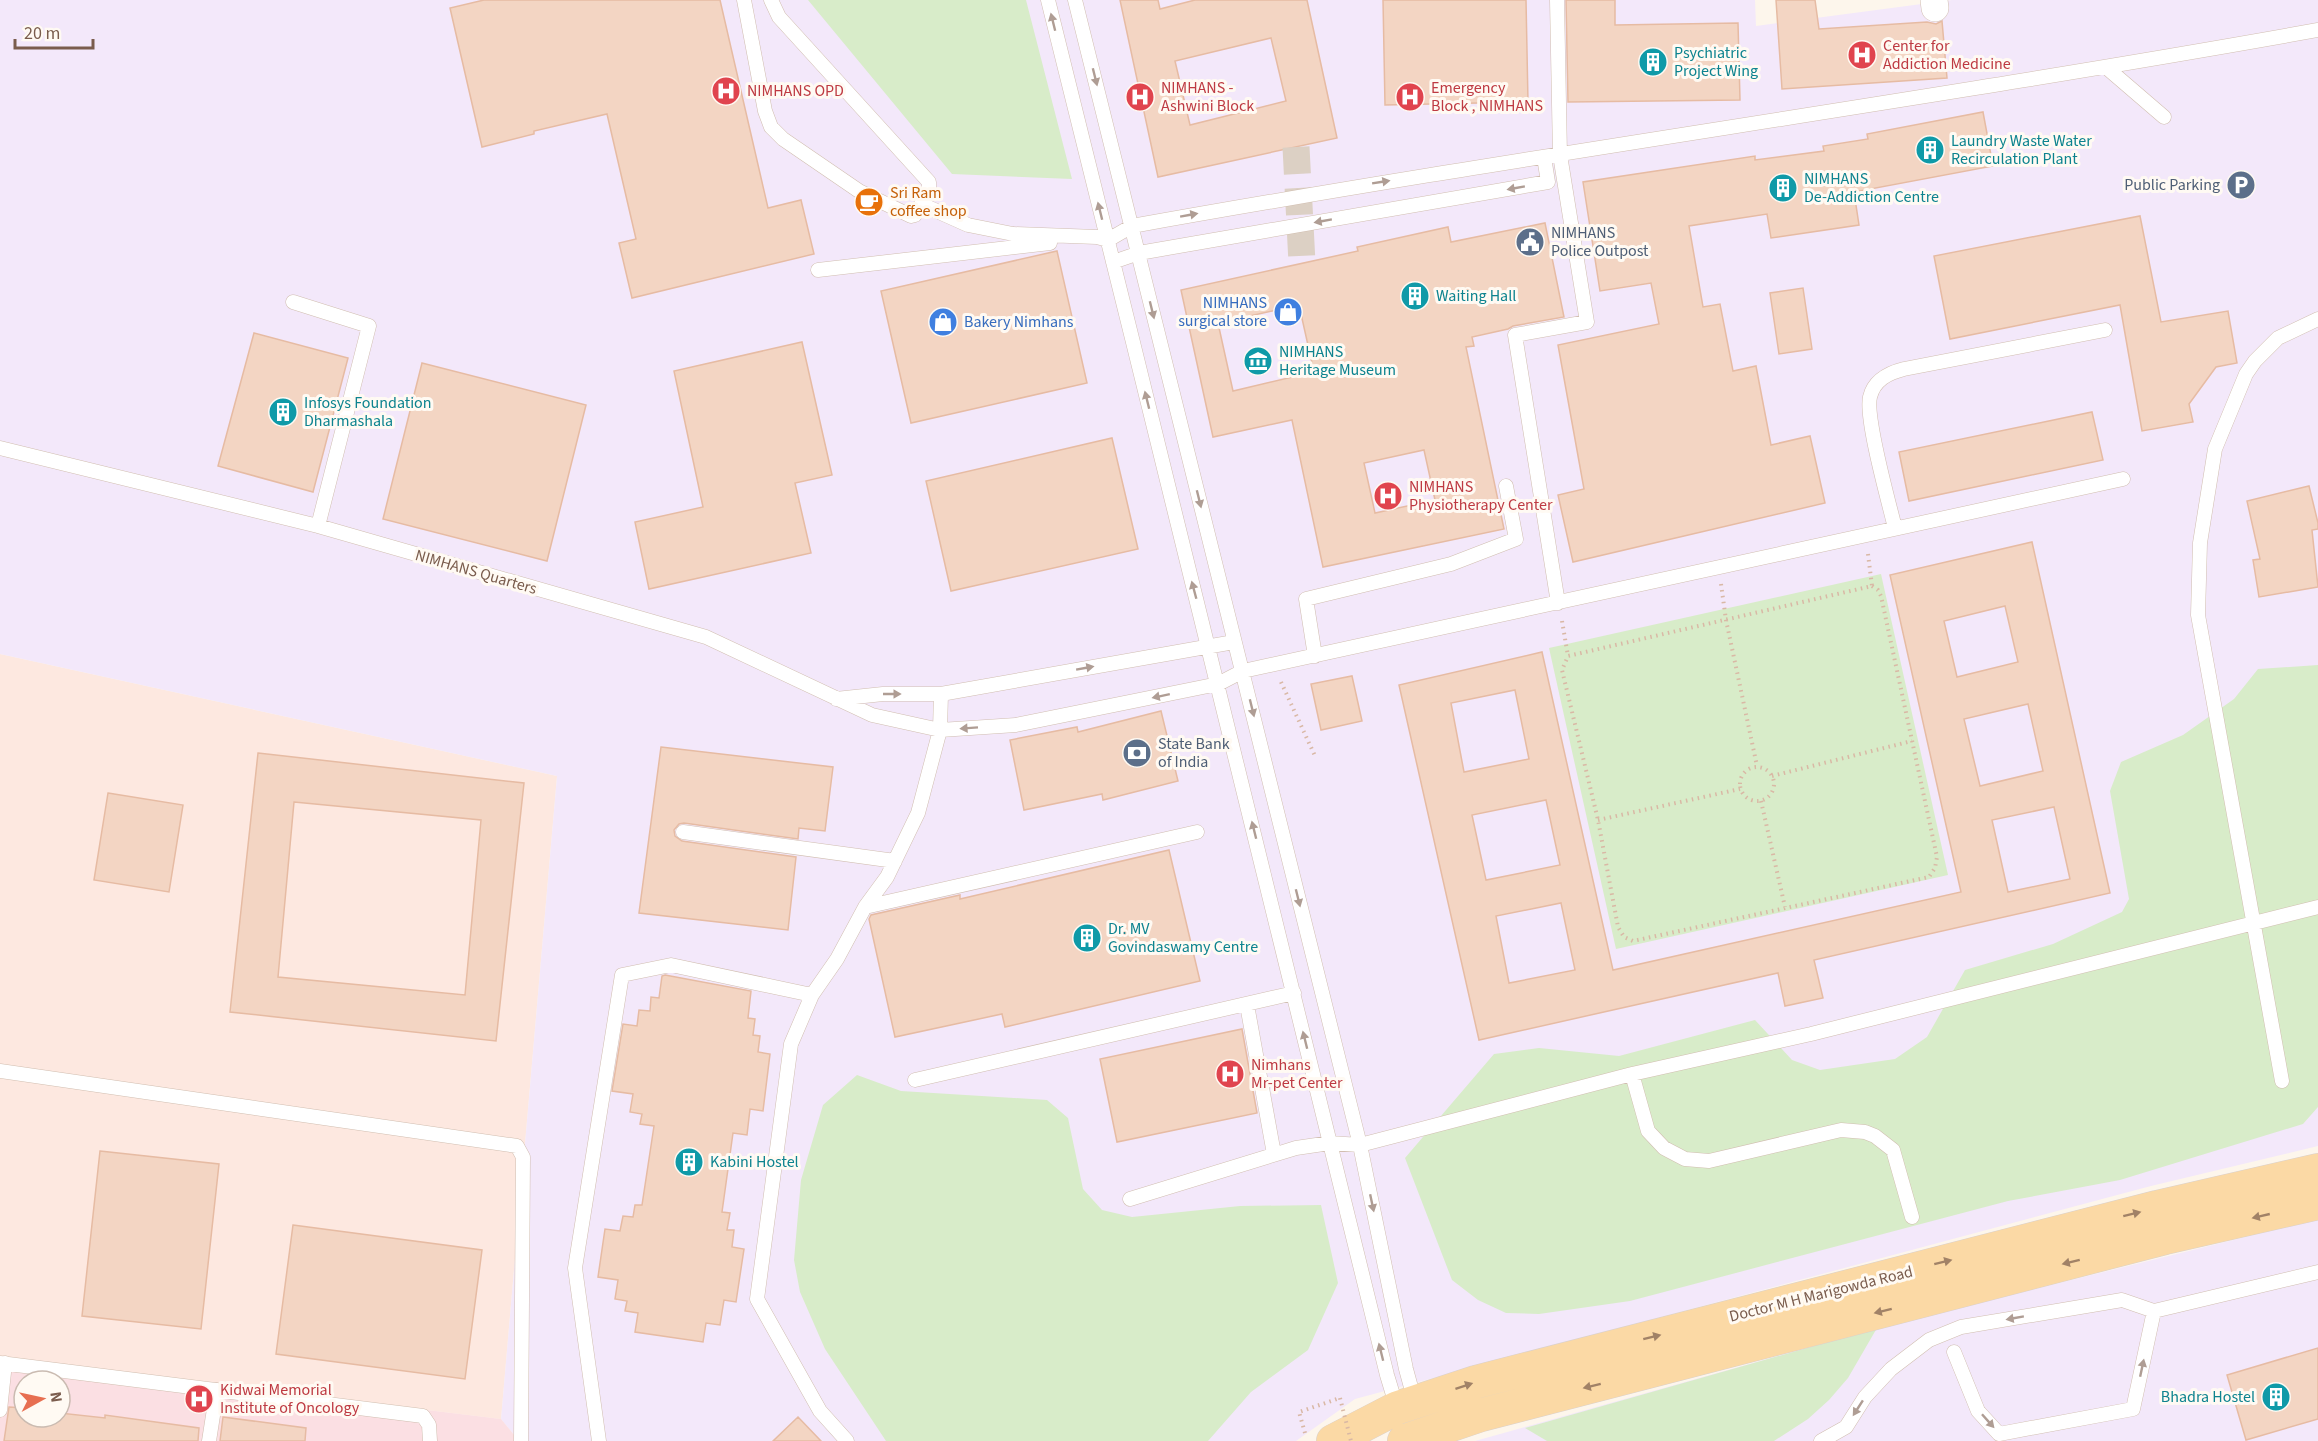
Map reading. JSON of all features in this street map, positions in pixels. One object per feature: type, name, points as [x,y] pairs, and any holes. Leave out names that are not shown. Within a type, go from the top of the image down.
[{"type":"main road","name":"Doctor M H Marigowda Road","points":[[1319,1440],[1406,1405],[1476,1382],[2157,1207],[2318,1170]]},
{"type":"main road","name":"Doctor M H Marigowda Road","points":[[1425,1437],[1481,1415],[2164,1238],[2318,1203]]},
{"type":"lane","points":[[744,0],[765,111],[771,127],[783,139],[859,191],[911,216],[915,214],[929,190],[929,182],[779,17],[771,0]]},
{"type":"lane","points":[[1048,0],[1102,239],[1113,262],[1387,1375],[1406,1405]]},
{"type":"lane","points":[[1075,0],[1360,1145],[1406,1369],[1406,1405]]},
{"type":"lane","points":[[1557,0],[1560,154],[1587,322],[1515,335],[1558,603]]},
{"type":"lane","points":[[818,270],[1102,239],[1132,226],[1334,189],[2107,68],[2318,30]]},
{"type":"lane","points":[[2107,68],[2164,117]]},
{"type":"lane","points":[[1113,262],[1138,253],[1548,182],[1544,157]]},
{"type":"lane","points":[[921,204],[968,225],[1013,234],[1102,239]]},
{"type":"lane","points":[[293,302],[369,326],[318,526]]},
{"type":"lane","points":[[2282,1081],[2198,615],[2200,543],[2215,449],[2246,374],[2264,350],[2278,338],[2318,320]]},
{"type":"lane","points":[[1895,528],[1869,407],[1875,386],[1882,377],[1904,369],[2105,330]]},
{"type":"lane","name":"NIMHANS Quarters","points":[[0,448],[318,526],[706,638],[872,715],[940,730],[1016,725],[1218,684],[1243,671],[2123,479]]},
{"type":"lane","points":[[1315,656],[1306,598],[1450,564],[1516,539],[1506,486]]},
{"type":"lane","points":[[834,699],[883,694],[941,694],[1234,642]]},
{"type":"lane","points":[[847,1441],[820,1411],[757,1299],[791,1044],[812,995],[837,959],[865,908],[887,877],[918,813],[940,730],[941,694]]},
{"type":"lane","points":[[683,832],[895,861]]},
{"type":"lane","points":[[865,908],[1197,832]]},
{"type":"lane","points":[[1130,1199],[1274,1154],[1330,1143],[1360,1145],[1632,1074],[1811,1034],[2318,907]]},
{"type":"lane","points":[[599,1441],[575,1268],[622,975],[671,965],[812,995]]},
{"type":"lane","points":[[915,1080],[1294,993]]},
{"type":"lane","points":[[1247,1005],[1274,1154]]},
{"type":"lane","points":[[0,1071],[517,1146],[523,1157],[521,1441]]},
{"type":"lane","points":[[1632,1074],[1648,1131],[1664,1148],[1685,1159],[1709,1161],[1841,1130],[1865,1132],[1875,1136],[1893,1150],[1912,1217]]},
{"type":"lane","points":[[1821,1441],[1846,1427],[1865,1397],[1891,1369],[1929,1340],[1961,1327],[2122,1300],[2154,1311],[2318,1272]]},
{"type":"lane","points":[[1954,1352],[1978,1411],[2000,1434],[2133,1409],[2154,1311]]},
{"type":"lane","points":[[0,1410],[2,1363],[423,1416],[429,1425],[430,1441]]},
{"type":"lane","points":[[209,1441],[217,1390]]},
{"type":"path","points":[[1558,603],[1568,656],[1562,670],[1598,820],[1618,927],[1624,937],[1633,941],[1929,877],[1935,868],[1936,857],[1881,596],[1872,586],[1865,535]]},
{"type":"path","points":[[1719,567],[1726,620],[1757,766]]},
{"type":"path","points":[[1568,656],[1872,586]]},
{"type":"path","points":[[1273,665],[1315,756]]},
{"type":"path","points":[[1772,776],[1912,741]]},
{"type":"path","points":[[1757,766],[1766,769],[1774,783],[1768,798],[1761,801],[1748,800],[1740,789],[1739,781],[1742,773],[1757,766]]},
{"type":"path","points":[[1598,820],[1740,789]]},
{"type":"path","points":[[1761,801],[1785,907]]},
{"type":"path","points":[[1319,1440],[1299,1412],[1340,1398],[1351,1441]]},
{"type":"shaded area","points":[[0,0],[1755,0],[1756,26],[1952,0],[2318,0],[2318,1146],[2151,1186],[1355,1399],[1296,1441],[519,1441],[501,1419],[557,776],[0,654]]},
{"type":"shaded area","points":[[0,654],[557,776],[501,1419],[0,1358]]},
{"type":"shaded area","points":[[2318,1219],[2318,1441],[1475,1441],[1877,1328]]},
{"type":"shaded area","name":"Kidwai Memorial Institute of Oncology","points":[[0,1358],[501,1419],[519,1441],[0,1441]]},
{"type":"green space","points":[[808,0],[1026,0],[1072,179],[952,174]]},
{"type":"green space","points":[[1881,574],[1948,875],[1616,949],[1549,648]]},
{"type":"green space","points":[[2318,665],[2318,1107],[2303,1124],[2120,1180],[2008,1201],[1630,1301],[1539,1314],[1506,1313],[1478,1300],[1452,1280],[1405,1158],[1494,1054],[1539,1048],[1619,1056],[1755,1020],[1792,1060],[1820,1070],[1895,1059],[1927,1037],[1965,970],[2053,944],[2122,912],[2129,899],[2110,791],[2121,762],[2183,735],[2234,699],[2258,669]]},
{"type":"green space","points":[[857,1075],[901,1091],[1047,1100],[1068,1118],[1083,1189],[1102,1210],[1132,1217],[1240,1206],[1321,1205],[1338,1283],[1308,1350],[1251,1392],[1208,1441],[886,1441],[825,1349],[800,1292],[794,1260],[801,1180],[823,1105]]},
{"type":"green space","points":[[1877,1328],[1848,1378],[1829,1400],[1808,1419],[1774,1441],[1547,1441],[1525,1428]]},
{"type":"building","points":[[484,0],[720,0],[768,208],[801,200],[814,254],[632,298],[619,243],[636,239],[607,114],[534,131],[534,134],[482,147],[450,8]]},
{"type":"building","points":[[1120,0],[1158,0],[1160,9],[1195,0],[1307,0],[1337,138],[1158,177]],"holes":[[[1271,38],[1286,101],[1190,125],[1175,61]]]},
{"type":"building","points":[[1383,0],[1526,0],[1528,102],[1385,105]]},
{"type":"building","name":"Psychiatric Project Wing","points":[[1566,0],[1615,0],[1615,25],[1738,23],[1740,100],[1568,102]]},
{"type":"building","name":"Center for Addiction Medicine","points":[[1776,0],[1815,0],[1819,29],[1927,22],[1936,24],[1942,21],[1947,78],[1782,89]]},
{"type":"building","points":[[1983,112],[1993,166],[1854,192],[1859,225],[1771,238],[1767,214],[1689,226],[1703,307],[1720,304],[1733,371],[1756,366],[1771,445],[1810,436],[1825,503],[1573,562],[1558,495],[1584,489],[1558,345],[1659,324],[1651,283],[1600,291],[1583,182],[1755,156],[1755,160],[1824,151],[1823,146],[1868,139],[1867,134]]},
{"type":"building","points":[[2140,216],[2161,322],[2228,311],[2237,363],[2216,367],[2189,404],[2193,422],[2142,431],[2120,305],[1950,339],[1934,256]]},
{"type":"building","points":[[1545,223],[1564,317],[1513,326],[1472,337],[1474,346],[1466,347],[1504,529],[1323,567],[1292,420],[1213,437],[1181,290],[1358,251],[1357,247],[1448,227],[1451,242]],"holes":[[[1299,305],[1314,372],[1233,391],[1218,323]],[[1424,450],[1435,500],[1375,513],[1364,463]]]},
{"type":"building","points":[[1057,251],[1087,383],[911,423],[881,291]]},
{"type":"building","points":[[1803,288],[1812,349],[1779,354],[1770,293]]},
{"type":"building","name":"Infosys Foundation Dharmashala","points":[[254,333],[348,358],[313,492],[218,466]]},
{"type":"building","points":[[802,342],[832,475],[795,483],[811,553],[649,589],[635,522],[703,507],[674,371]]},
{"type":"building","points":[[422,363],[586,405],[547,561],[383,519]]},
{"type":"building","points":[[2092,412],[2103,460],[1909,501],[1899,452]]},
{"type":"building","points":[[1112,438],[1138,549],[951,591],[926,481]]},
{"type":"building","points":[[2309,486],[2318,523],[2318,529],[2312,530],[2318,587],[2259,597],[2253,560],[2260,559],[2247,501]]},
{"type":"building","points":[[2032,542],[2110,893],[1814,960],[1823,998],[1785,1006],[1778,973],[1479,1040],[1399,685],[1542,652],[1613,970],[1961,892],[1890,575]],"holes":[[[2005,606],[2018,662],[1957,677],[1944,621]],[[1515,690],[1529,759],[1464,772],[1451,703]],[[2028,704],[2043,771],[1980,786],[1964,719]],[[1546,800],[1560,865],[1486,880],[1472,815]],[[2054,807],[2070,879],[2008,892],[1992,820]],[[1561,903],[1575,970],[1509,983],[1496,916]]]},
{"type":"building","points":[[1352,676],[1362,721],[1321,730],[1311,684]]},
{"type":"building","points":[[1161,711],[1178,781],[1103,800],[1102,794],[1024,810],[1010,740],[1077,727],[1078,732]]},
{"type":"building","points":[[661,747],[833,767],[825,831],[799,828],[798,839],[684,823],[679,824],[674,830],[675,836],[682,841],[796,857],[788,930],[639,913]]},
{"type":"building","points":[[258,753],[524,783],[496,1041],[230,1012]],"holes":[[[294,802],[481,820],[465,995],[278,977]]]},
{"type":"building","points":[[108,793],[183,805],[169,892],[94,880]]},
{"type":"building","name":"Dr. MV Govindaswamy Centre","points":[[1169,850],[1200,981],[1005,1027],[1002,1014],[895,1037],[869,919],[871,915],[960,895],[960,899]]},
{"type":"building","name":"Kabini Hostel","points":[[662,976],[751,991],[748,1018],[755,1019],[753,1035],[760,1036],[758,1052],[770,1054],[763,1111],[750,1109],[747,1135],[733,1133],[722,1212],[730,1213],[727,1230],[734,1230],[732,1247],[744,1249],[736,1302],[724,1300],[720,1325],[706,1323],[703,1342],[635,1332],[638,1313],[625,1311],[627,1301],[615,1299],[618,1280],[598,1277],[605,1229],[620,1231],[623,1216],[633,1217],[635,1205],[642,1205],[654,1126],[640,1124],[642,1114],[630,1112],[633,1094],[612,1091],[623,1024],[637,1026],[639,1010],[650,1011],[651,997],[659,998]]},
{"type":"building","points":[[1242,1029],[1257,1113],[1117,1142],[1100,1059]]},
{"type":"building","points":[[100,1151],[219,1164],[201,1329],[82,1316]]},
{"type":"building","points":[[293,1225],[482,1250],[465,1379],[276,1354]]},
{"type":"building","name":"Bhadra Hostel","points":[[2318,1348],[2318,1419],[2246,1440],[2227,1375]]},
{"type":"building","points":[[9,1407],[12,1407],[12,1429],[72,1429],[72,1414],[105,1418],[105,1415],[199,1428],[198,1441],[4,1441]]},
{"type":"building","points":[[223,1417],[306,1428],[305,1441],[220,1441]]},
{"type":"building","points":[[798,1417],[821,1441],[773,1441]]},
{"type":"tunnel","points":[[1296,147],[1302,263]]},
{"type":"place","name":"Center for Addiction Medicine","points":[[1862,55]]},
{"type":"place","name":"Psychiatric Project Wing","points":[[1653,62]]},
{"type":"place","name":"NIMHANS OPD","points":[[726,91]]},
{"type":"place","name":"NIMHANS - Ashwini Block","points":[[1140,97]]},
{"type":"place","name":"Emergency Block , NIMHANS","points":[[1410,97]]},
{"type":"place","name":"Laundry Waste Water Recirculation Plant","points":[[1930,150]]},
{"type":"place","name":"Public Parking","points":[[2241,185]]},
{"type":"place","name":"NIMHANS De-Addiction Centre","points":[[1783,188]]},
{"type":"place","name":"Sri Ram coffee shop","points":[[869,202]]},
{"type":"place","name":"NIMHANS Police Outpost","points":[[1530,242]]},
{"type":"place","name":"Waiting Hall","points":[[1415,296]]},
{"type":"place","name":"NIMHANS surgical store","points":[[1288,312]]},
{"type":"place","name":"Bakery Nimhans","points":[[943,322]]},
{"type":"place","name":"NIMHANS Heritage Museum","points":[[1258,361]]},
{"type":"place","name":"Infosys Foundation Dharmashala","points":[[283,412]]},
{"type":"place","name":"NIMHANS Physiotherapy Center","points":[[1388,496]]},
{"type":"place","name":"State Bank of India","points":[[1137,753]]},
{"type":"place","name":"Dr. MV Govindaswamy Centre","points":[[1087,938]]},
{"type":"place","name":"Nimhans Mr-pet Center","points":[[1230,1074]]},
{"type":"place","name":"Kabini Hostel","points":[[689,1162]]},
{"type":"place","name":"Bhadra Hostel","points":[[2276,1397]]},
{"type":"place","name":"Kidwai Memorial Institute of Oncology","points":[[199,1399]]}]
